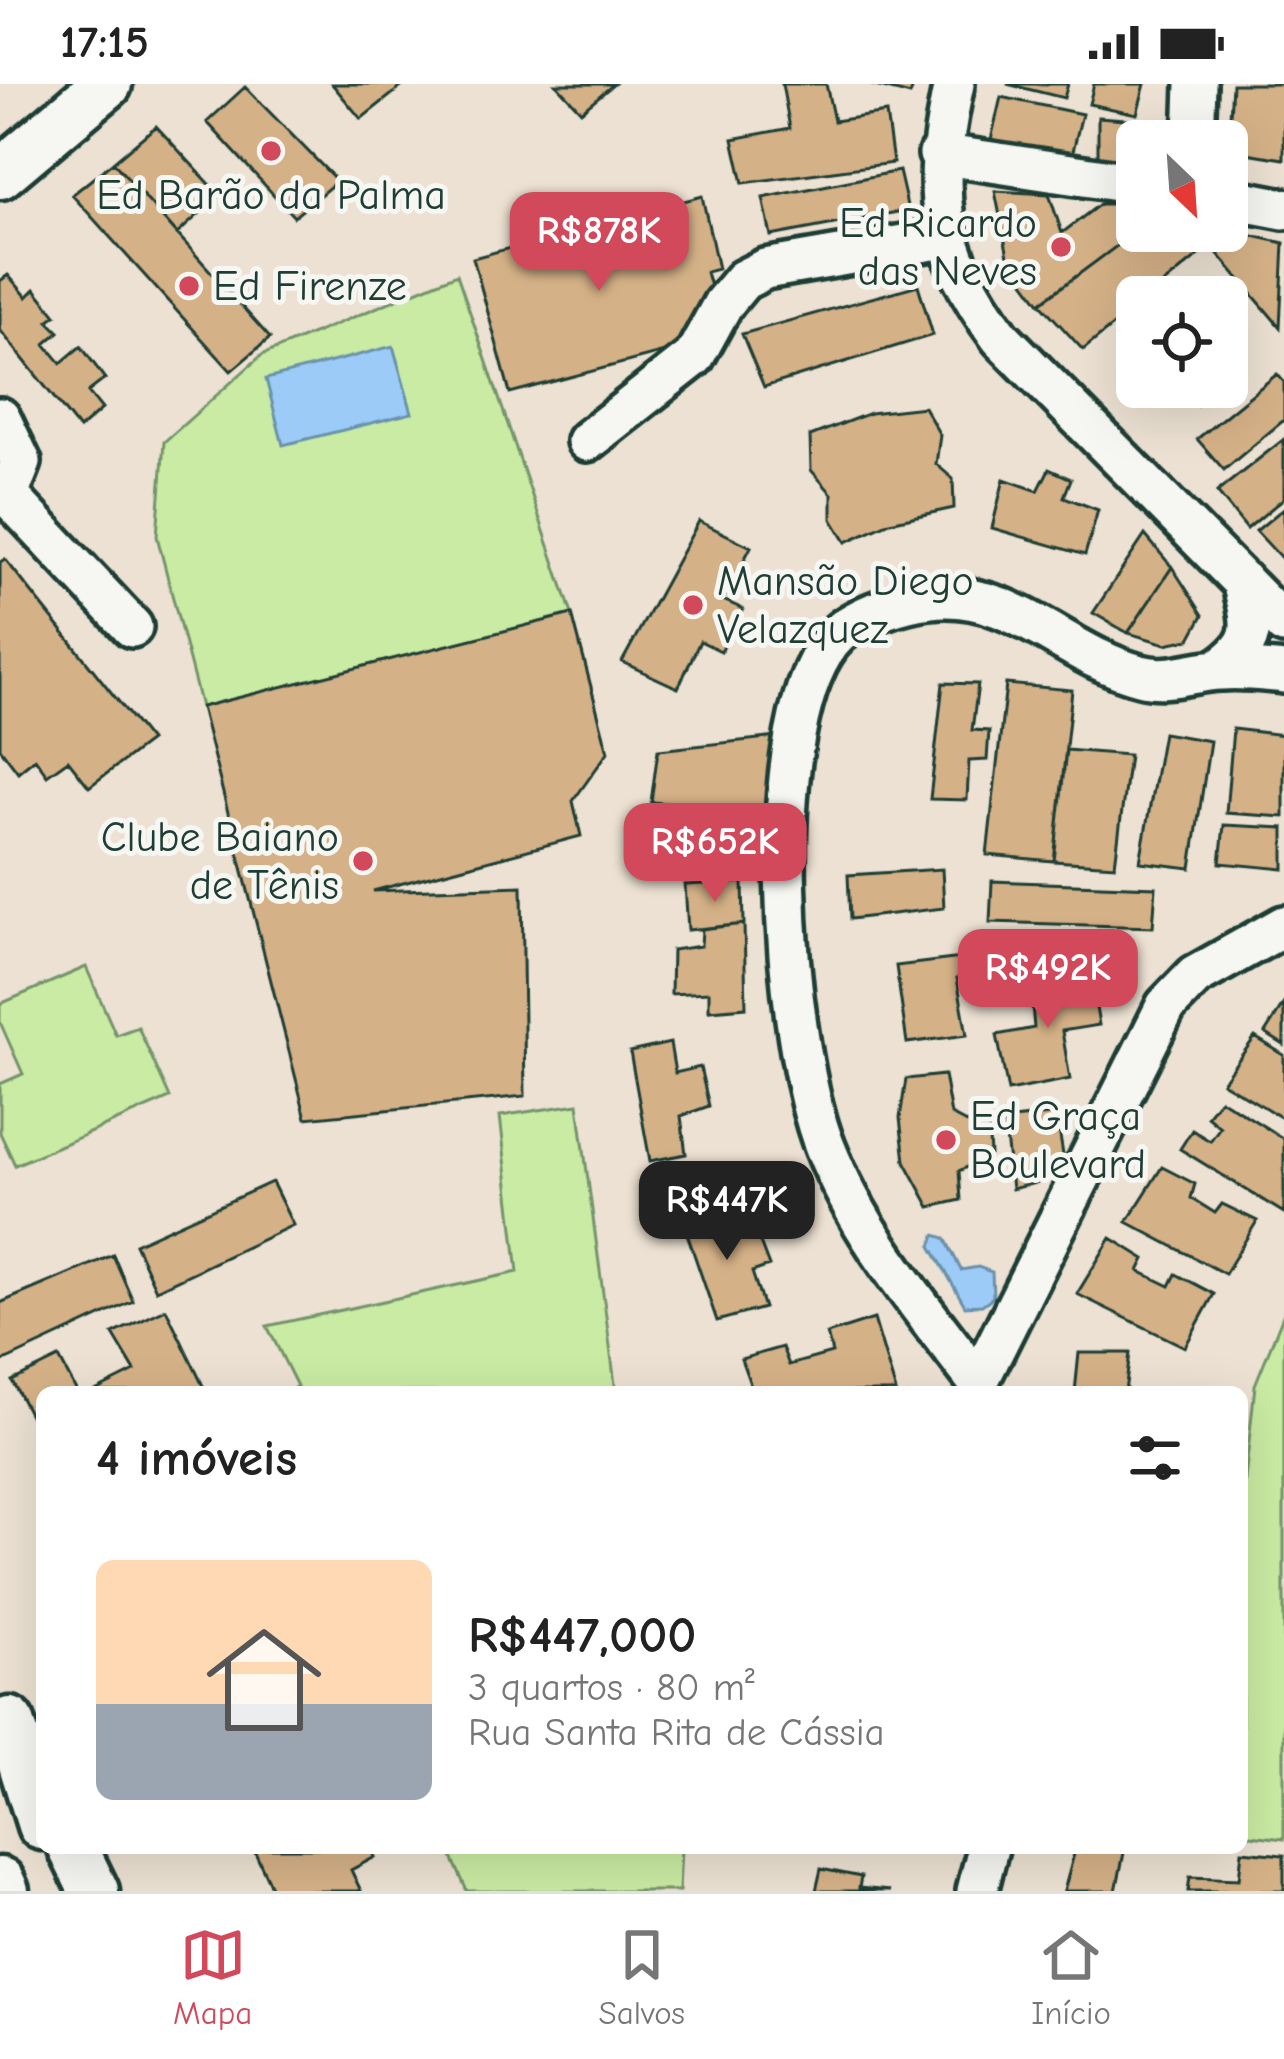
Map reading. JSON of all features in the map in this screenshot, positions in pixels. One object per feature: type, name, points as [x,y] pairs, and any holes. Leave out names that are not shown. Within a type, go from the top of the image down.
[{"type":"main road","points":[[0,174],[106,84]]},
{"type":"main road","points":[[5,1710],[36,1774]]},
{"type":"main road","points":[[5,1710],[36,1806]]},
{"type":"main road","points":[[51,1854],[62,1891]]},
{"type":"main road","points":[[76,1854],[94,1891]]},
{"type":"main road","points":[[0,1882],[4,1891]]},
{"type":"street","points":[[954,84],[939,154],[944,238],[973,300],[1001,338],[1284,624]]},
{"type":"street","points":[[1195,120],[1196,84]]},
{"type":"street","points":[[939,154],[1116,181]]},
{"type":"street","points":[[1248,202],[1284,209]]},
{"type":"street","points":[[587,441],[694,357],[743,280],[765,269],[944,238]]},
{"type":"street","points":[[0,418],[21,461],[4,491],[131,627]]},
{"type":"street","points":[[1217,670],[1241,653],[1250,636],[1242,581]]},
{"type":"street","points":[[978,1386],[856,1219],[803,1078],[786,940],[786,872],[800,712],[813,671],[838,634],[873,614],[930,598],[979,599],[1020,613],[1097,658],[1141,676],[1174,679],[1217,670],[1284,673]]},
{"type":"street","points":[[979,1386],[1166,1006],[1195,976],[1284,926]]},
{"type":"street","points":[[977,1891],[986,1854]]},
{"type":"green space","points":[[457,274],[572,614],[201,707],[157,536],[164,442],[262,355]]},
{"type":"green space","points":[[86,967],[116,1035],[138,1027],[170,1098],[15,1165],[0,1133],[0,1084],[23,1074],[0,1022],[0,1004]]},
{"type":"green space","points":[[578,1104],[615,1386],[297,1386],[267,1326],[518,1272],[500,1116]]},
{"type":"green space","points":[[1284,1313],[1284,1839],[1248,1835],[1248,1452],[1255,1385]]},
{"type":"green space","points":[[451,1854],[681,1854],[679,1891],[467,1891]]},
{"type":"water","points":[[393,346],[412,413],[283,445],[266,379]]},
{"type":"water","points":[[935,1235],[945,1238],[961,1270],[978,1267],[992,1272],[993,1297],[982,1305],[965,1306],[931,1246]]},
{"type":"building","points":[[332,84],[405,84],[361,119]]},
{"type":"building","points":[[556,84],[614,84],[581,111]]},
{"type":"building","points":[[782,84],[826,84],[834,121],[886,113],[893,163],[743,183],[733,139],[790,128]]},
{"type":"building","points":[[868,84],[914,84],[910,95]]},
{"type":"building","points":[[1007,84],[1068,84],[1064,98]]},
{"type":"building","points":[[1094,84],[1145,84],[1137,114],[1089,104]]},
{"type":"building","points":[[1232,84],[1284,84],[1284,159],[1248,153],[1248,120],[1230,120]]},
{"type":"building","name":"Ed Barão da Palma","points":[[245,87],[337,181],[294,217],[207,122]]},
{"type":"building","points":[[1001,97],[1082,114],[1071,159],[990,144]]},
{"type":"building","points":[[1098,117],[1140,120],[1116,120],[1116,164],[1098,162]]},
{"type":"building","points":[[156,126],[220,195],[177,234],[113,162]]},
{"type":"building","name":"Ed Firenze","points":[[113,162],[270,338],[231,371],[72,195]]},
{"type":"building","points":[[899,171],[908,210],[771,236],[763,198]]},
{"type":"building","name":"Ed Ricardo das Neves","points":[[995,191],[1049,194],[1062,233],[1100,204],[1116,204],[1116,247],[1040,303],[1009,261]]},
{"type":"building","points":[[702,196],[718,269],[706,272],[714,301],[676,349],[510,393],[473,258]]},
{"type":"building","points":[[1248,235],[1284,243],[1280,327],[1248,289],[1248,276],[1237,276],[1216,252],[1248,252]]},
{"type":"building","points":[[1116,247],[1116,252],[1203,252],[1174,276],[1116,276],[1116,323],[1083,350],[1040,303]]},
{"type":"building","points":[[8,275],[27,297],[35,289],[56,315],[48,321],[59,332],[45,344],[61,363],[81,346],[105,379],[88,392],[102,409],[79,429],[0,330],[0,281]]},
{"type":"building","points":[[918,285],[933,335],[764,387],[742,334]]},
{"type":"building","points":[[1277,374],[1284,382],[1284,420],[1224,470],[1197,439],[1235,408],[1248,408],[1248,398]]},
{"type":"building","points":[[924,407],[940,435],[936,464],[953,479],[954,508],[890,522],[846,542],[832,519],[832,494],[811,470],[810,436],[870,413]]},
{"type":"building","points":[[1284,439],[1284,498],[1247,529],[1217,492]]},
{"type":"building","points":[[1049,469],[1071,479],[1064,497],[1098,510],[1085,555],[992,528],[1004,479],[1038,491]]},
{"type":"building","points":[[1284,508],[1284,561],[1256,531]]},
{"type":"building","name":"Mansão Diego Velazquez","points":[[699,521],[751,547],[723,600],[743,609],[721,651],[700,641],[678,688],[622,662]]},
{"type":"building","points":[[1145,535],[1172,567],[1128,633],[1093,613]]},
{"type":"building","points":[[5,559],[150,741],[89,787],[68,760],[47,775],[35,758],[18,772],[0,748],[0,562]]},
{"type":"building","points":[[1172,567],[1203,615],[1190,639],[1166,644],[1128,633]]},
{"type":"building","name":"Clube Baiano de Tênis","points":[[572,614],[608,752],[573,801],[581,836],[373,891],[522,886],[525,1096],[306,1118],[201,707]]},
{"type":"building","points":[[943,683],[978,684],[972,730],[989,731],[987,760],[969,761],[967,800],[930,799]]},
{"type":"building","points":[[1006,684],[1072,690],[1054,861],[987,855]]},
{"type":"building","points":[[1233,729],[1284,735],[1284,817],[1226,813]]},
{"type":"building","points":[[1163,733],[1210,741],[1191,868],[1140,862]]},
{"type":"building","points":[[777,737],[770,811],[651,802],[658,750]]},
{"type":"building","points":[[1066,750],[1129,755],[1115,865],[1054,861]]},
{"type":"building","points":[[676,811],[764,816],[763,874],[690,879],[690,859],[675,861]]},
{"type":"building","points":[[1224,825],[1284,828],[1284,869],[1220,863]]},
{"type":"building","points":[[942,869],[944,908],[850,919],[848,875]]},
{"type":"building","points":[[992,881],[1156,887],[1153,927],[990,922]]},
{"type":"building","points":[[743,882],[744,924],[688,930],[685,885]]},
{"type":"building","points":[[744,924],[746,1007],[709,1010],[709,992],[671,994],[672,950],[701,946],[702,929]]},
{"type":"building","points":[[970,957],[973,974],[957,978],[967,1035],[907,1043],[896,966]]},
{"type":"building","points":[[1090,972],[1099,1025],[1062,1031],[1070,1079],[1008,1091],[997,1035],[1034,1028],[1030,982]]},
{"type":"building","points":[[1284,1003],[1284,1045],[1265,1033]]},
{"type":"building","points":[[1255,1037],[1284,1055],[1284,1119],[1222,1082]]},
{"type":"building","points":[[670,1043],[675,1073],[700,1067],[709,1106],[681,1116],[686,1154],[650,1161],[630,1052]]},
{"type":"building","name":"Ed Graça Boulevard","points":[[944,1075],[951,1115],[970,1125],[988,1123],[990,1155],[959,1171],[961,1200],[930,1207],[905,1161],[900,1118],[906,1079]]},
{"type":"building","points":[[1220,1099],[1284,1139],[1284,1213],[1180,1149],[1192,1130],[1210,1141],[1220,1127],[1207,1116]]},
{"type":"building","points":[[1068,1113],[1070,1126],[1059,1130],[1064,1161],[1037,1167],[1040,1182],[1012,1189],[1004,1120]]},
{"type":"building","points":[[1162,1167],[1195,1184],[1191,1198],[1215,1213],[1222,1204],[1257,1221],[1225,1274],[1127,1222]]},
{"type":"building","points":[[272,1182],[293,1225],[156,1290],[135,1244]]},
{"type":"building","points":[[728,1209],[737,1233],[754,1227],[769,1266],[752,1272],[764,1308],[717,1321],[683,1222]]},
{"type":"building","points":[[1111,1238],[1145,1259],[1139,1271],[1170,1286],[1176,1274],[1214,1294],[1185,1347],[1077,1294]]},
{"type":"building","points":[[113,1255],[133,1301],[0,1363],[0,1303]]},
{"type":"building","points":[[166,1309],[203,1386],[105,1386],[135,1371],[113,1334]]},
{"type":"building","points":[[874,1319],[894,1386],[751,1386],[741,1359],[782,1347],[789,1365],[832,1353],[827,1334]]},
{"type":"building","points":[[1079,1353],[1130,1353],[1126,1386],[1076,1386]]},
{"type":"building","points":[[59,1358],[74,1386],[36,1386],[36,1427],[12,1381]]},
{"type":"building","points":[[256,1854],[375,1857],[351,1870],[361,1891],[273,1891]]},
{"type":"building","points":[[1074,1854],[1124,1854],[1116,1891],[1064,1891]]},
{"type":"building","points":[[1242,1854],[1284,1855],[1284,1891],[1188,1891],[1190,1877],[1239,1879]]},
{"type":"building","points":[[821,1869],[861,1877],[859,1888],[890,1891],[816,1891]]},
{"type":"place","name":"Ed Barão da Palma","points":[[271,151]]},
{"type":"place","name":"Ed Ricardo das Neves","points":[[1061,247]]},
{"type":"place","name":"Ed Firenze","points":[[189,286]]},
{"type":"place","name":"Mansão Diego Velazquez","points":[[693,605]]},
{"type":"place","name":"Clube Baiano de Tênis","points":[[363,861]]},
{"type":"place","name":"Ed Graça Boulevard","points":[[946,1140]]}]
